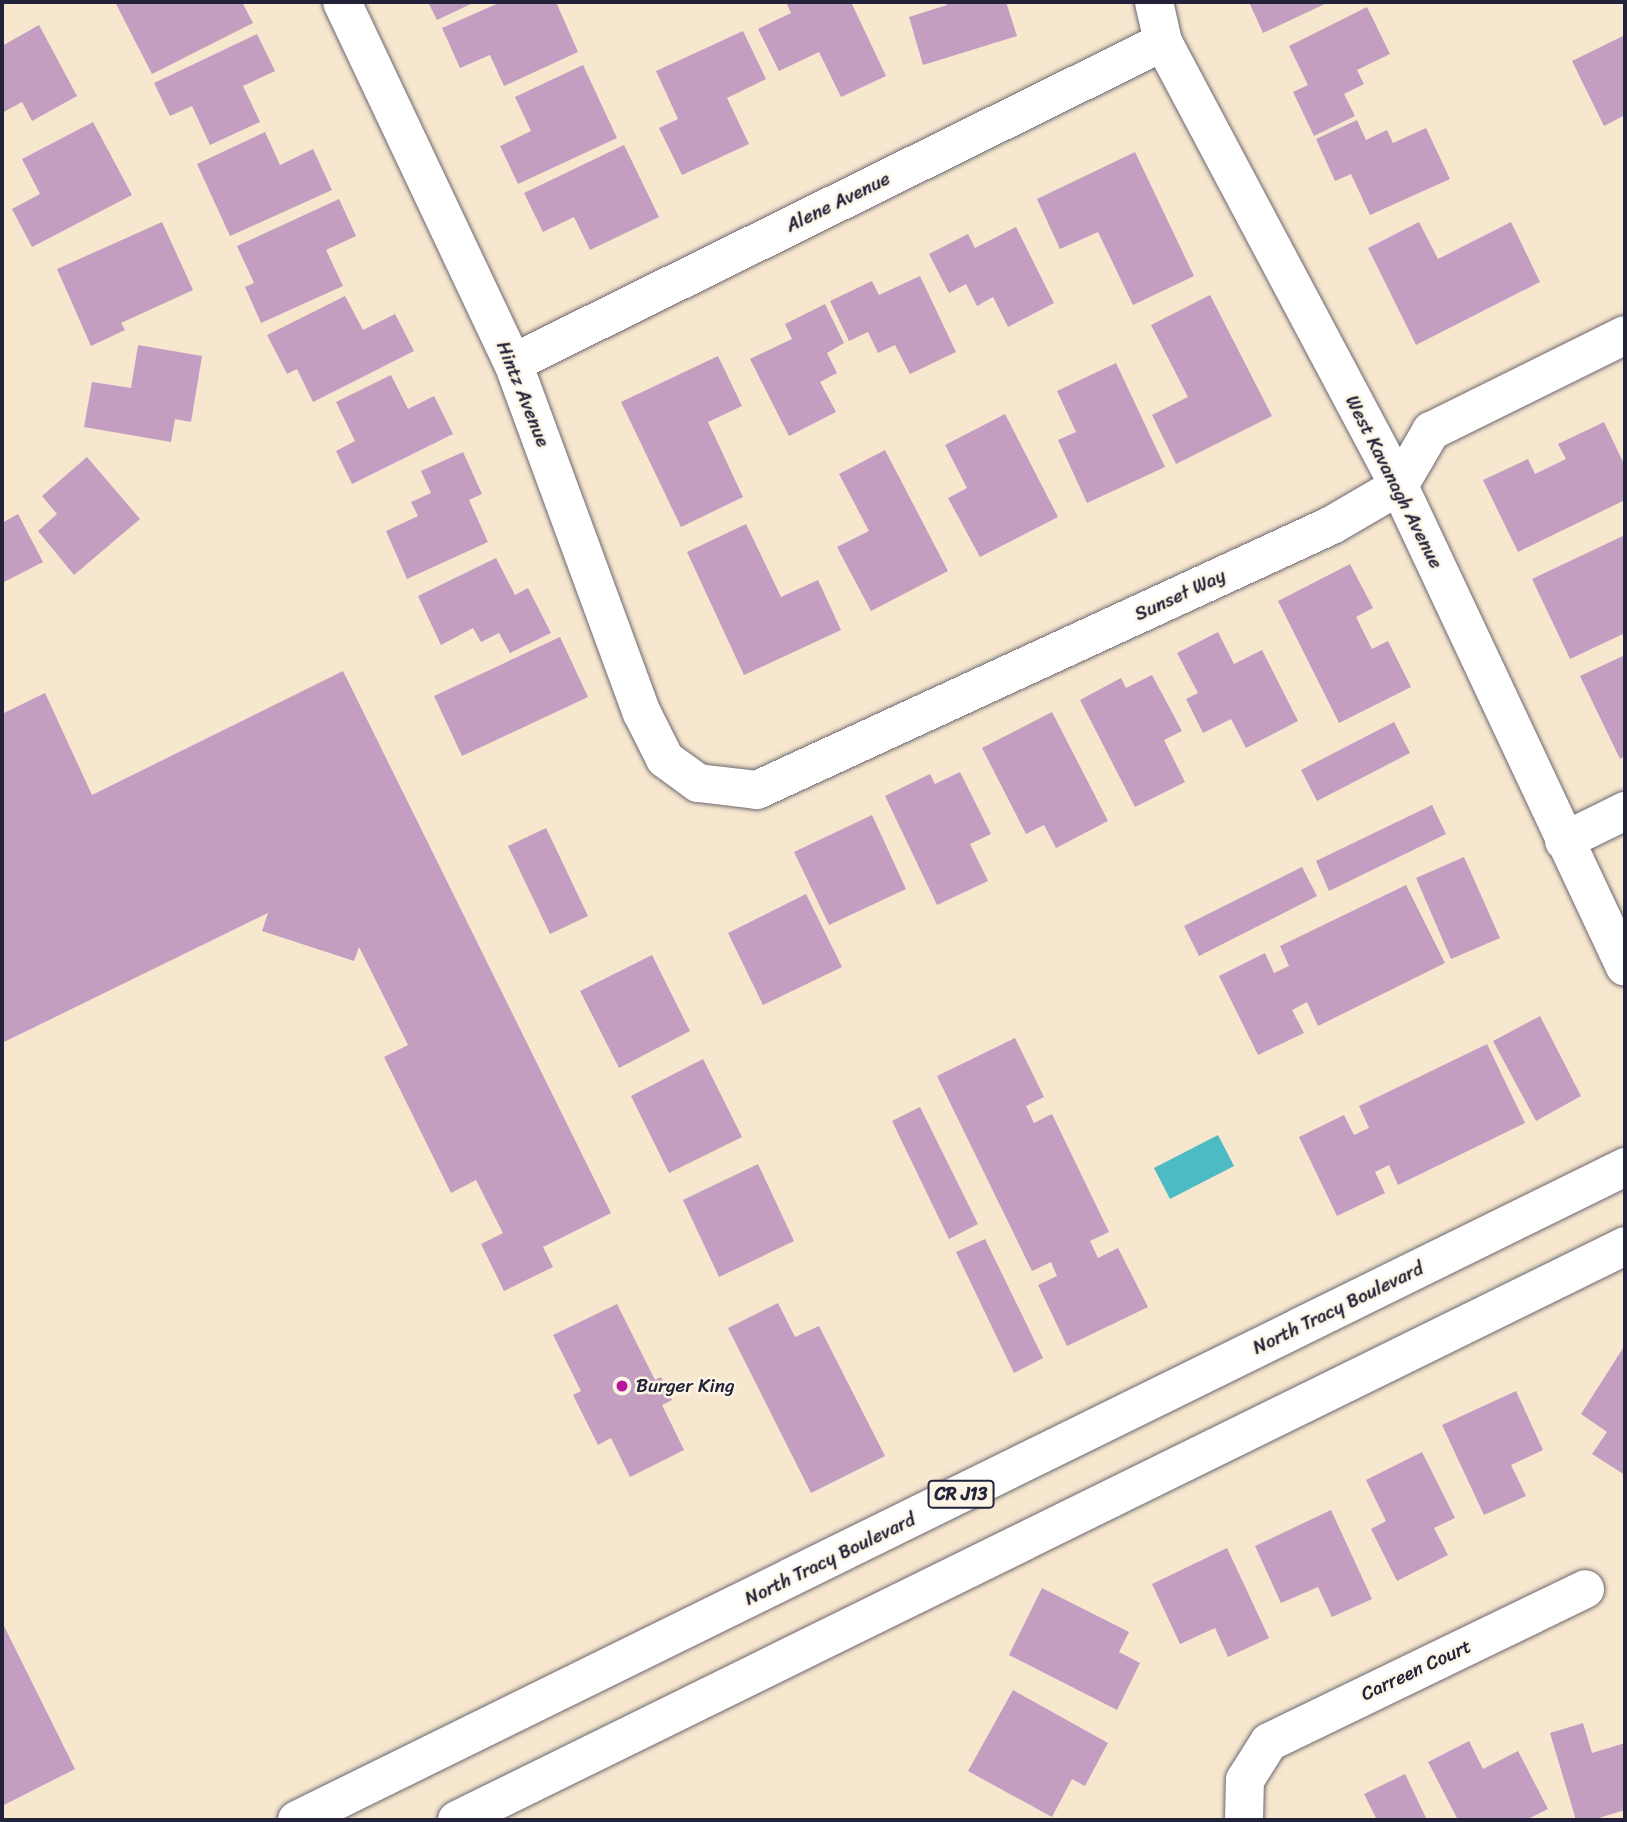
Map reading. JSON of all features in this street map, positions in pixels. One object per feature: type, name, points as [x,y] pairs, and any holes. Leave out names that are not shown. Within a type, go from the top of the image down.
[{"type":"street","name":"Hintz Avenue","points":[[342,2],[513,363],[642,713],[665,759],[698,783]]},
{"type":"street","name":"West Kavanagh Avenue","points":[[1154,2],[1163,42],[1399,486],[1625,967]]},
{"type":"street","name":"Alene Avenue","points":[[513,363],[1163,42]]},
{"type":"street","name":"Sunset Way","points":[[698,783],[757,790],[1332,525],[1399,486],[1431,431],[1625,335]]},
{"type":"street","points":[[1564,842],[1625,811]]},
{"type":"street","name":"North Tracy Boulevard","points":[[297,1820],[1625,1167]]},
{"type":"street","points":[[457,1820],[1625,1245]]},
{"type":"street","name":"Carreen Court","points":[[1244,1820],[1245,1780],[1269,1742],[1290,1729],[1585,1589]]},
{"type":"water","points":[[1218,1135],[1234,1166],[1170,1199],[1154,1168]]},
{"type":"building","points":[[115,2],[242,2],[253,23],[152,74]]},
{"type":"building","points":[[428,2],[475,2],[437,20]]},
{"type":"building","points":[[501,2],[556,2],[578,52],[504,86],[490,55],[460,68],[442,28]]},
{"type":"building","points":[[786,2],[851,2],[886,76],[841,97],[819,52],[779,71],[758,29],[791,13]]},
{"type":"building","points":[[945,2],[1006,2],[1017,36],[923,65],[909,17],[947,5]]},
{"type":"building","points":[[1249,2],[1329,2],[1263,33]]},
{"type":"building","points":[[1367,7],[1390,54],[1357,70],[1364,84],[1344,94],[1355,116],[1314,136],[1293,92],[1308,85],[1289,46]]},
{"type":"building","points":[[39,25],[77,96],[32,121],[22,102],[2,113],[2,46]]},
{"type":"building","points":[[743,31],[766,79],[727,98],[749,144],[682,175],[659,128],[678,119],[656,71]]},
{"type":"building","points":[[257,34],[275,71],[243,86],[260,122],[210,145],[192,106],[170,116],[154,83]]},
{"type":"building","points":[[1625,35],[1625,115],[1604,126],[1572,61]]},
{"type":"building","points":[[583,65],[617,138],[518,184],[500,146],[531,131],[515,97]]},
{"type":"building","points":[[1357,120],[1366,140],[1387,130],[1393,143],[1426,128],[1450,179],[1370,215],[1351,174],[1335,181],[1316,139]]},
{"type":"building","points":[[93,122],[132,195],[32,247],[12,209],[40,194],[22,159]]},
{"type":"building","points":[[265,132],[280,165],[313,149],[332,190],[230,236],[197,164]]},
{"type":"building","points":[[624,145],[659,217],[590,250],[574,217],[543,232],[524,193]]},
{"type":"building","points":[[1135,152],[1194,276],[1133,305],[1098,232],[1060,249],[1037,199]]},
{"type":"building","points":[[339,199],[356,236],[326,250],[343,286],[261,323],[245,287],[254,283],[237,246]]},
{"type":"building","points":[[162,222],[193,290],[121,323],[125,330],[91,346],[57,269]]},
{"type":"building","points":[[1419,222],[1438,259],[1511,222],[1540,282],[1416,345],[1368,248]]},
{"type":"building","points":[[1016,227],[1054,303],[1008,327],[993,297],[977,306],[966,284],[949,293],[929,254],[968,234],[975,248]]},
{"type":"building","points":[[920,276],[956,352],[910,374],[895,345],[878,353],[868,332],[849,341],[830,301],[872,281],[879,295]]},
{"type":"building","points":[[1210,295],[1272,416],[1176,464],[1152,415],[1188,397],[1151,325]]},
{"type":"building","points":[[345,296],[363,330],[395,314],[414,351],[313,402],[297,369],[287,374],[267,335]]},
{"type":"building","points":[[825,304],[844,343],[827,353],[837,373],[820,382],[836,412],[789,436],[750,359],[792,339],[785,324]]},
{"type":"building","points":[[138,345],[202,356],[191,422],[175,419],[171,442],[84,427],[92,382],[131,388]]},
{"type":"building","points":[[718,356],[742,406],[708,422],[743,497],[681,527],[621,402]]},
{"type":"building","points":[[1116,363],[1165,467],[1087,503],[1058,440],[1076,432],[1057,391]]},
{"type":"building","points":[[391,375],[408,409],[434,396],[453,434],[352,484],[336,451],[355,441],[336,402]]},
{"type":"building","points":[[1005,414],[1058,517],[980,557],[948,498],[967,488],[945,445]]},
{"type":"building","points":[[1604,422],[1625,466],[1625,500],[1518,552],[1483,480],[1528,459],[1535,474],[1566,459],[1558,444]]},
{"type":"building","points":[[885,450],[948,571],[871,611],[837,547],[869,531],[839,474]]},
{"type":"building","points":[[463,452],[482,494],[469,500],[488,542],[407,579],[386,531],[418,516],[411,502],[431,493],[421,471]]},
{"type":"building","points":[[87,457],[140,519],[74,575],[38,531],[57,514],[42,496]]},
{"type":"building","points":[[18,514],[43,562],[2,583],[2,523]]},
{"type":"building","points":[[746,524],[781,597],[818,580],[841,630],[744,675],[687,552]]},
{"type":"building","points":[[1625,535],[1625,633],[1570,659],[1532,579]]},
{"type":"building","points":[[496,558],[515,595],[528,588],[551,633],[510,653],[499,633],[481,642],[473,628],[441,645],[418,596]]},
{"type":"building","points":[[1350,564],[1373,608],[1356,617],[1372,649],[1388,641],[1411,687],[1339,723],[1278,601]]},
{"type":"building","points":[[1218,632],[1234,664],[1262,650],[1298,721],[1246,748],[1231,719],[1203,733],[1186,699],[1198,693],[1177,653]]},
{"type":"building","points":[[560,637],[588,697],[462,756],[434,696]]},
{"type":"building","points":[[1625,655],[1625,756],[1620,759],[1580,676]]},
{"type":"building","points":[[343,671],[611,1213],[543,1247],[553,1267],[504,1291],[481,1244],[503,1233],[476,1180],[451,1193],[384,1057],[408,1045],[359,947],[354,961],[262,931],[268,913],[2,1043],[2,714],[45,693],[92,795]]},
{"type":"building","points":[[1152,675],[1182,731],[1164,740],[1185,782],[1135,807],[1080,700],[1121,678],[1126,688]]},
{"type":"building","points":[[1052,712],[1108,821],[1056,848],[1044,825],[1026,834],[982,748]]},
{"type":"building","points":[[1394,722],[1410,753],[1317,801],[1301,770]]},
{"type":"building","points":[[960,772],[991,834],[970,844],[988,881],[937,905],[885,796],[930,774],[935,784]]},
{"type":"building","points":[[1432,805],[1446,834],[1329,891],[1316,861]]},
{"type":"building","points":[[872,815],[906,889],[829,925],[794,852]]},
{"type":"building","points":[[546,828],[588,916],[550,934],[508,846]]},
{"type":"building","points":[[1464,857],[1500,938],[1451,959],[1416,878]]},
{"type":"building","points":[[1302,867],[1317,896],[1199,956],[1184,926]]},
{"type":"building","points":[[1406,885],[1445,963],[1318,1026],[1307,1002],[1292,1010],[1304,1033],[1258,1055],[1219,976],[1265,953],[1274,973],[1289,966],[1280,946]]},
{"type":"building","points":[[806,894],[842,967],[763,1005],[728,933]]},
{"type":"building","points":[[652,955],[690,1031],[619,1068],[580,991]]},
{"type":"building","points":[[1540,1016],[1581,1096],[1536,1121],[1493,1041]]},
{"type":"building","points":[[1015,1038],[1044,1097],[1026,1106],[1034,1123],[1052,1114],[1109,1232],[1090,1241],[1098,1258],[1118,1248],[1148,1307],[1067,1346],[1038,1285],[1057,1276],[1051,1262],[1032,1271],[937,1076]]},
{"type":"building","points":[[1487,1044],[1525,1123],[1398,1185],[1389,1165],[1375,1172],[1385,1193],[1337,1216],[1299,1137],[1344,1115],[1354,1135],[1369,1128],[1359,1106]]},
{"type":"building","points":[[703,1059],[742,1137],[669,1173],[631,1096]]},
{"type":"building","points":[[920,1107],[978,1224],[949,1239],[892,1121]]},
{"type":"building","points":[[758,1164],[794,1241],[719,1277],[683,1200]]},
{"type":"building","points":[[985,1239],[1043,1358],[1014,1373],[956,1252]]},
{"type":"building","points":[[778,1303],[795,1337],[819,1326],[885,1456],[811,1493],[728,1328]]},
{"type":"building","name":"Burger King","points":[[617,1304],[655,1380],[661,1377],[672,1400],[662,1405],[684,1450],[630,1477],[611,1438],[598,1445],[573,1395],[581,1391],[553,1335]]},
{"type":"building","points":[[1625,1345],[1625,1475],[1592,1454],[1607,1432],[1581,1414]]},
{"type":"building","points":[[1516,1391],[1543,1450],[1511,1465],[1526,1496],[1484,1515],[1442,1425]]},
{"type":"building","points":[[1422,1452],[1455,1518],[1434,1528],[1448,1555],[1397,1581],[1371,1529],[1386,1521],[1366,1480]]},
{"type":"building","points":[[1331,1510],[1372,1599],[1332,1617],[1318,1587],[1281,1603],[1255,1546]]},
{"type":"building","points":[[1227,1548],[1269,1638],[1228,1657],[1215,1628],[1180,1644],[1152,1584]]},
{"type":"building","points":[[1042,1588],[1129,1632],[1119,1652],[1140,1663],[1117,1710],[1009,1655]]},
{"type":"building","points":[[2,1622],[75,1769],[2,1806]]},
{"type":"building","points":[[1013,1690],[1108,1743],[1085,1786],[1072,1779],[1052,1817],[968,1771]]},
{"type":"building","points":[[1583,1723],[1592,1753],[1625,1743],[1625,1810],[1592,1820],[1576,1820],[1550,1733]]},
{"type":"building","points":[[1469,1741],[1483,1769],[1518,1751],[1548,1809],[1526,1820],[1458,1820],[1428,1762]]},
{"type":"building","points":[[1405,1774],[1427,1820],[1372,1820],[1376,1818],[1364,1794]]},
{"type":"place","name":"Burger King","points":[[622,1386]]}]
